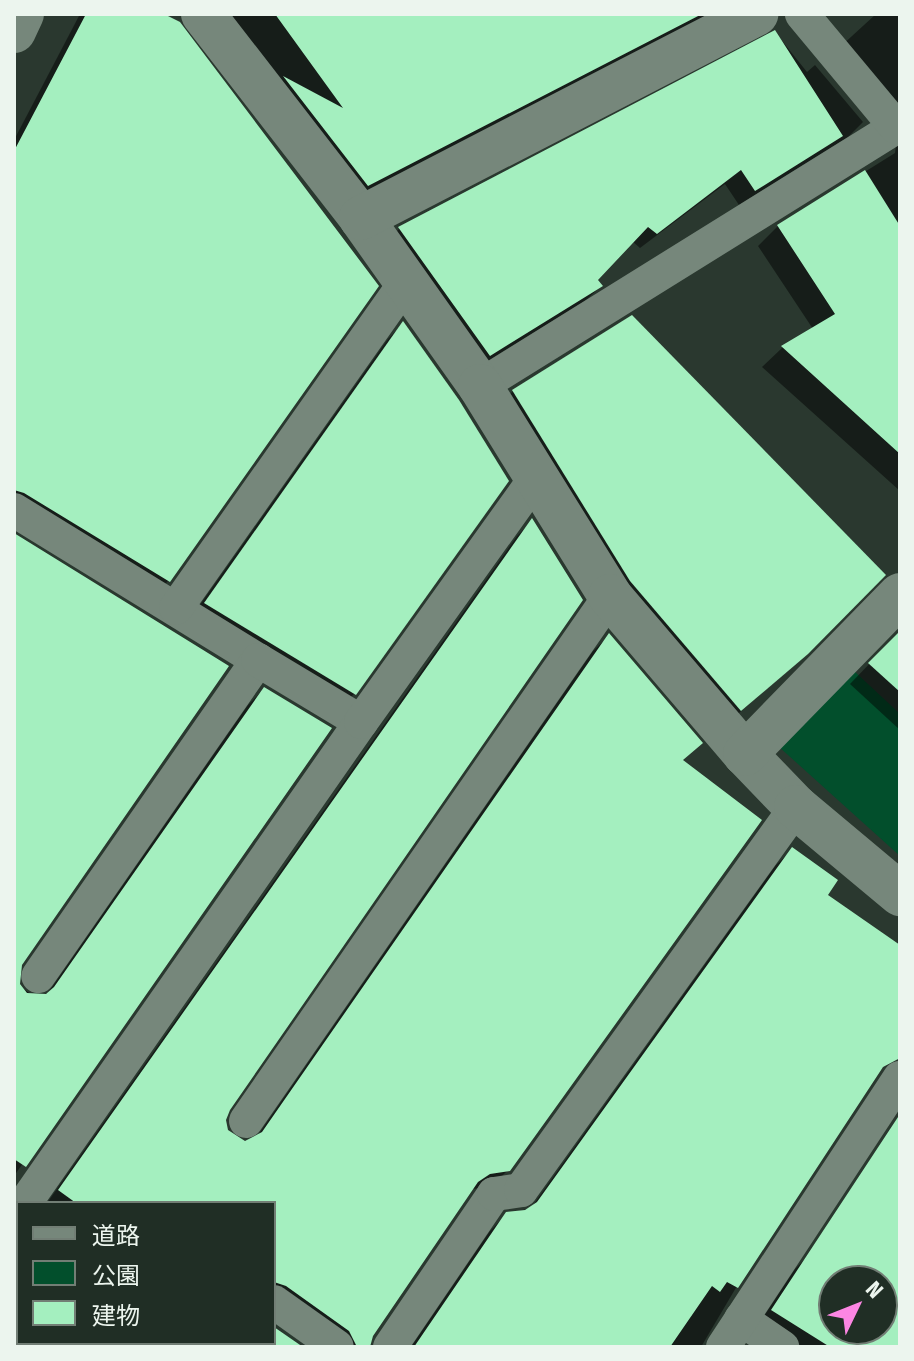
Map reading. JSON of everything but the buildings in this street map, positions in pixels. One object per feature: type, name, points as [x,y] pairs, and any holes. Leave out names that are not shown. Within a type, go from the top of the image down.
[{"type":"street","points":[[203,14],[407,281],[480,386],[610,596],[745,754],[796,807],[900,894]]},
{"type":"street","points":[[361,218],[757,14]]},
{"type":"street","points":[[745,754],[900,595]]},
{"type":"lane","points":[[480,386],[896,127],[802,14]]},
{"type":"lane","points":[[176,608],[407,281]]},
{"type":"lane","points":[[26,1201],[535,479]]},
{"type":"lane","points":[[14,510],[361,722]]},
{"type":"lane","points":[[246,1121],[610,596]]},
{"type":"lane","points":[[38,976],[258,660]]},
{"type":"lane","points":[[390,1347],[494,1194],[521,1190],[796,807]]},
{"type":"lane","points":[[782,1347],[732,1333],[900,1078]]},
{"type":"lane","points":[[276,1303],[337,1347]]},
{"type":"green space","points":[[853,670],[900,714],[900,856],[778,746]]}]
